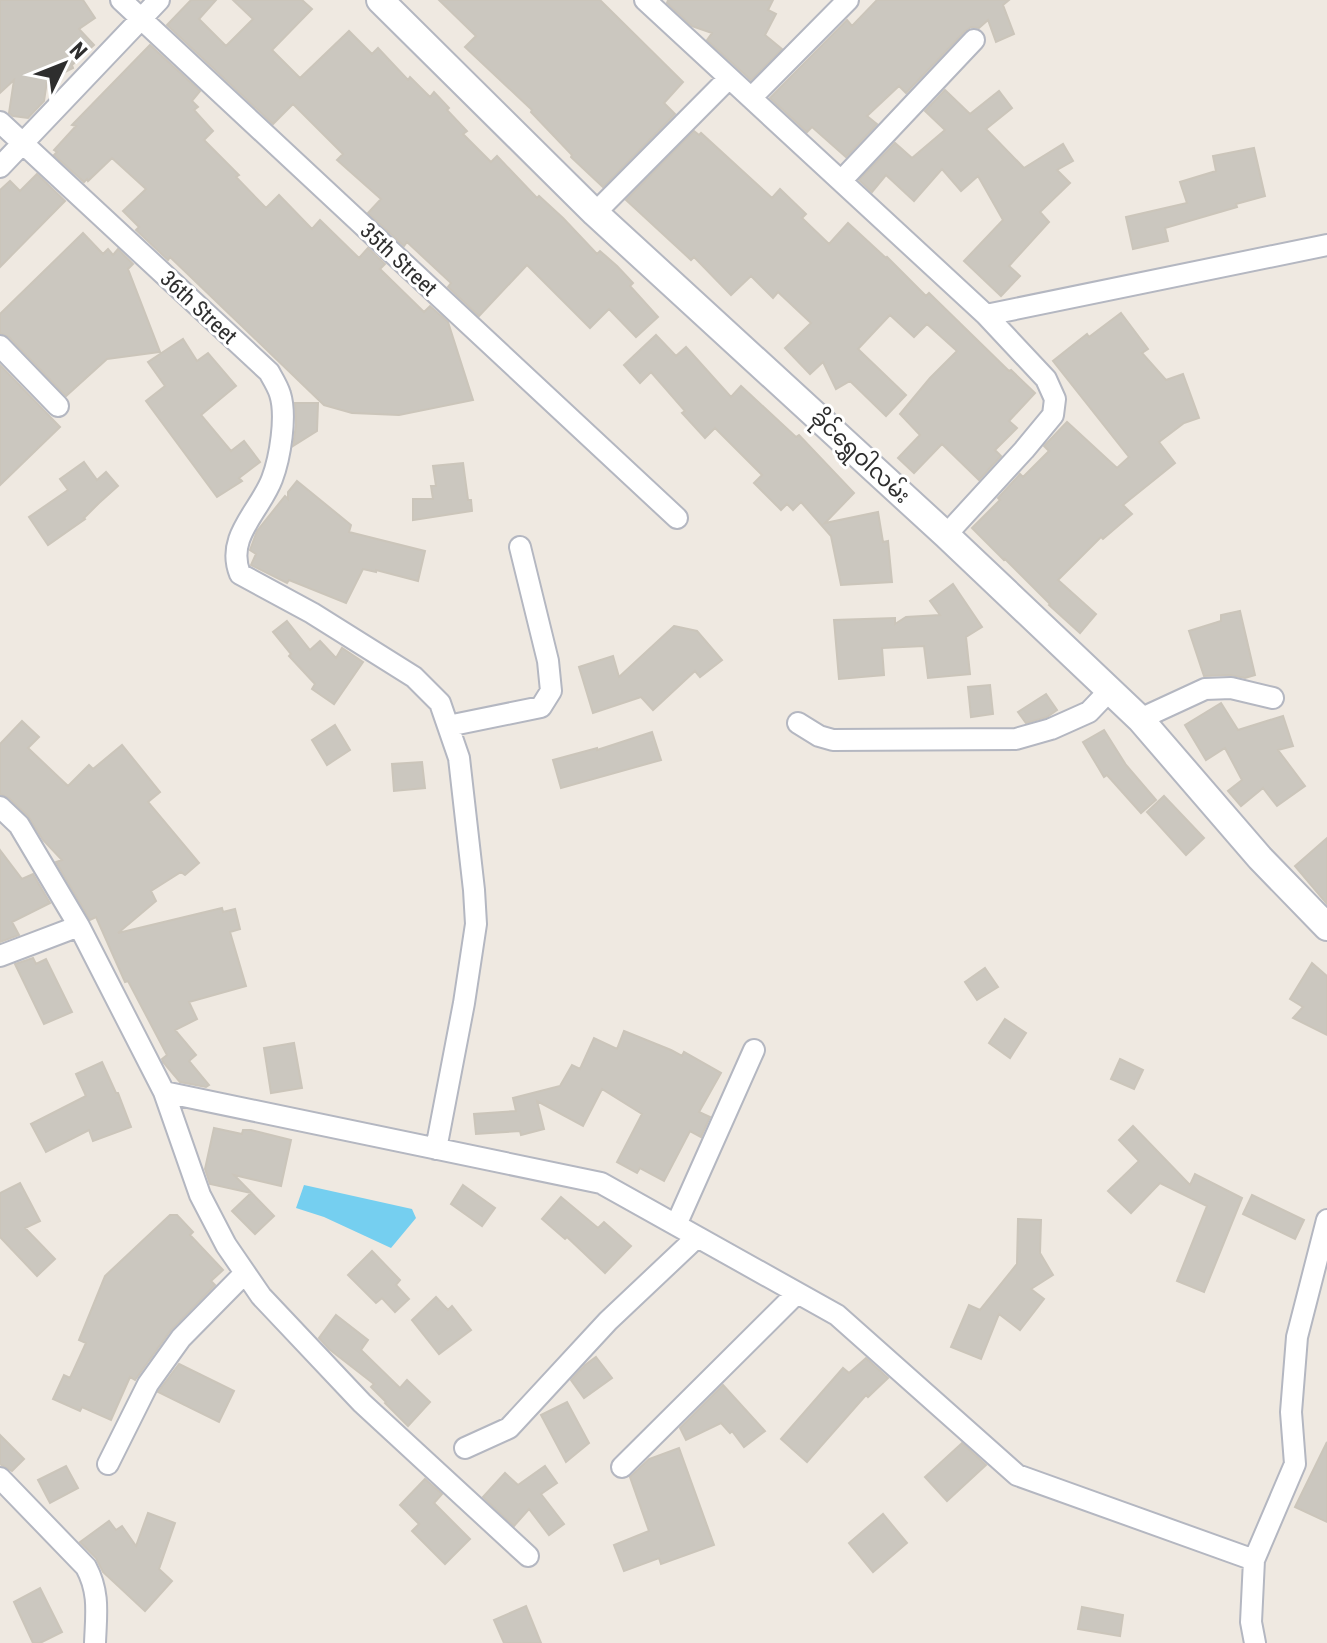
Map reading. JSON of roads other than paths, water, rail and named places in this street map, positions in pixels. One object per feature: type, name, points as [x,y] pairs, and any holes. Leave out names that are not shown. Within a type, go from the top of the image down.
[{"type":"street","name":"35th Street","points":[[121,0],[677,518]]},
{"type":"street","points":[[0,167],[159,0]]},
{"type":"street","name":"ခိုင်ရွှေဝါလမ်း","points":[[380,0],[595,213],[946,535],[1140,719],[1260,858],[1327,927]]},
{"type":"street","points":[[645,0],[986,315],[1046,379],[1055,399],[1053,415],[946,535]]},
{"type":"street","points":[[751,98],[848,0]]},
{"type":"street","points":[[841,181],[974,40]]},
{"type":"street","points":[[595,213],[729,78]]},
{"type":"street","name":"36th Street","points":[[0,122],[269,372],[281,395],[283,435],[272,480],[240,535],[235,561],[240,574],[312,613],[414,677],[440,703],[448,726]]},
{"type":"street","points":[[986,315],[1327,245]]},
{"type":"street","points":[[0,346],[58,406]]},
{"type":"street","points":[[436,1149],[476,924],[459,758],[448,726],[541,707],[551,691],[548,661],[520,547]]},
{"type":"street","points":[[1140,719],[1205,689],[1231,688],[1273,698]]},
{"type":"street","points":[[798,723],[819,736],[833,740],[1016,739],[1051,729],[1089,712],[1110,690]]},
{"type":"street","points":[[0,807],[19,825],[79,926],[164,1092],[200,1195],[226,1245],[261,1296],[362,1403],[528,1556]]},
{"type":"street","points":[[0,956],[79,926]]},
{"type":"street","points":[[676,1225],[754,1050]]},
{"type":"street","points":[[164,1092],[601,1183],[837,1315],[1017,1475],[1254,1560]]},
{"type":"street","points":[[1255,1643],[1251,1622],[1254,1560],[1295,1464],[1291,1412],[1297,1337],[1327,1220]]},
{"type":"street","points":[[465,1448],[509,1428],[608,1321],[697,1237]]},
{"type":"street","points":[[108,1464],[148,1384],[181,1338],[245,1273]]},
{"type":"street","points":[[622,1467],[797,1293]]},
{"type":"street","points":[[0,1478],[86,1567],[97,1599],[95,1643]]},
{"type":"water","points":[[304,1185],[412,1209],[416,1218],[391,1248],[324,1217],[296,1208]]}]
